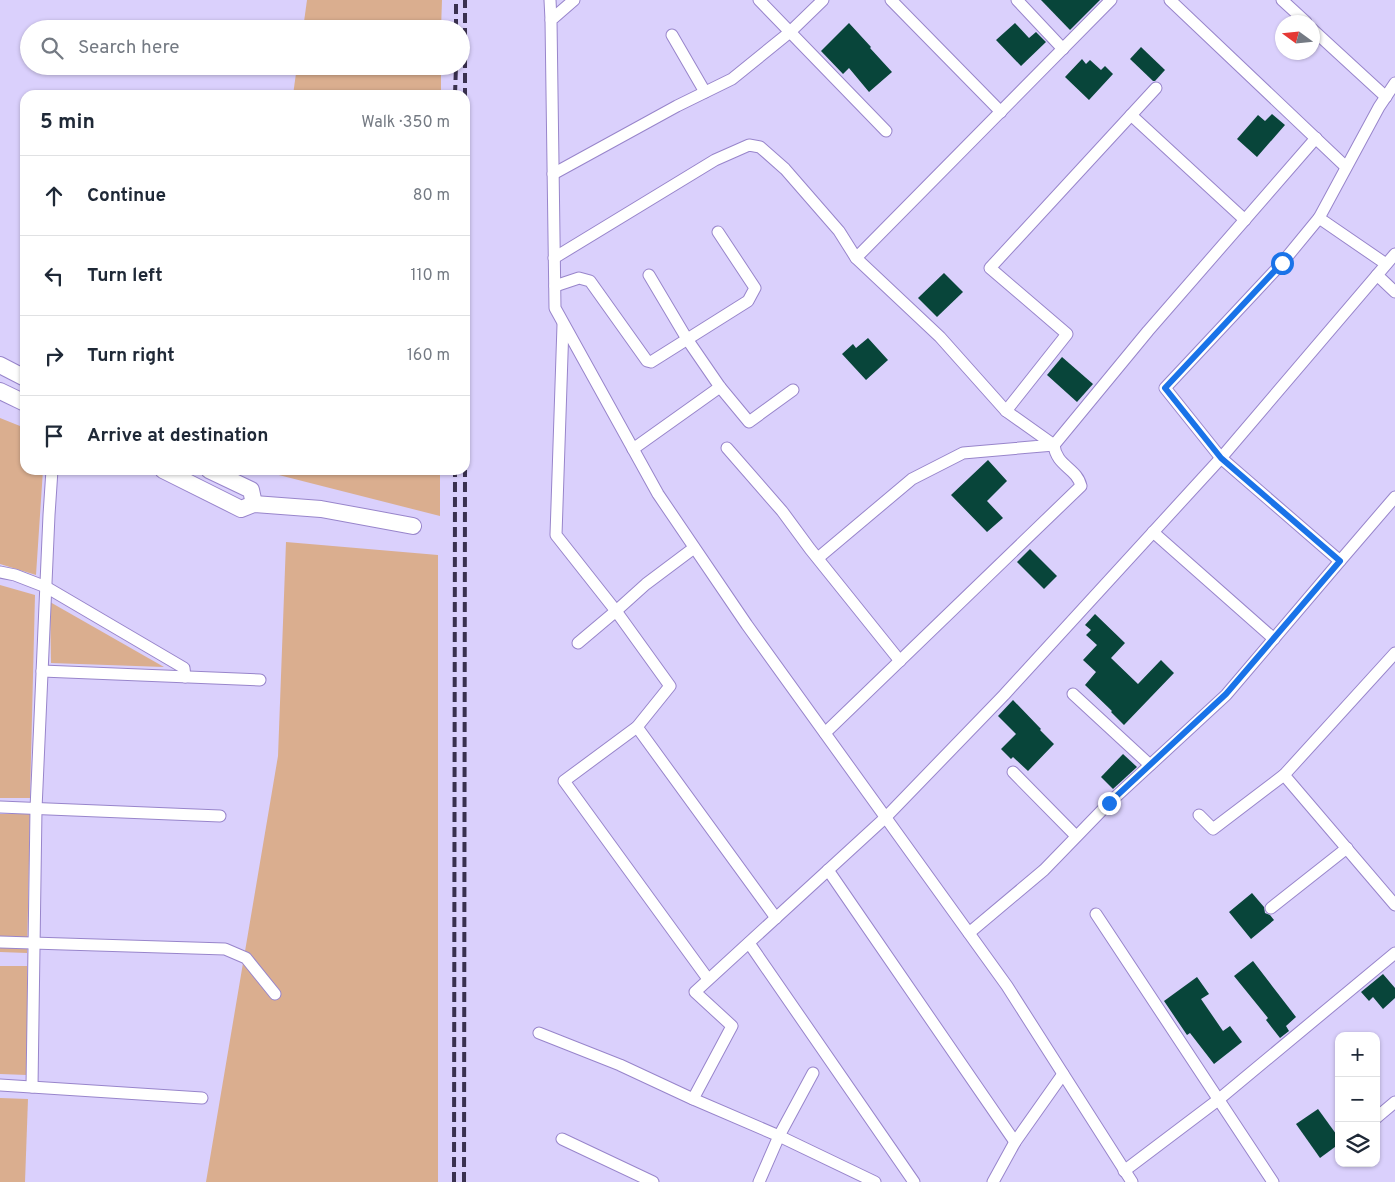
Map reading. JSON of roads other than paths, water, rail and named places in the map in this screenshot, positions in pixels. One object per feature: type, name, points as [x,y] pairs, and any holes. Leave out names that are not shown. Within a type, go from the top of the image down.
[{"type":"street","points":[[550,0],[555,308],[658,494],[747,625],[1008,986],[1132,1182]]},
{"type":"street","points":[[551,20],[574,0]]},
{"type":"street","points":[[759,0],[886,131]]},
{"type":"street","points":[[553,174],[676,106],[732,79],[790,32],[823,0]]},
{"type":"street","points":[[891,0],[1001,112]]},
{"type":"street","points":[[1017,0],[1063,49]]},
{"type":"street","points":[[856,258],[1111,0]]},
{"type":"street","points":[[1170,0],[1346,167]]},
{"type":"street","points":[[1282,0],[1298,15]]},
{"type":"street","points":[[672,35],[705,92]]},
{"type":"street","points":[[1320,36],[1386,97]]},
{"type":"street","points":[[1340,561],[1221,458],[1165,388],[1282,263],[1319,218],[1379,107],[1395,83]]},
{"type":"street","points":[[1006,411],[1067,334],[990,268],[1156,88]]},
{"type":"street","points":[[1131,115],[1245,220]]},
{"type":"street","points":[[818,558],[912,479],[963,453],[1054,445],[1148,331],[1316,138]]},
{"type":"street","points":[[554,258],[715,160],[749,146],[760,147],[785,169],[838,232],[856,258],[940,337],[1006,411],[1054,445],[1057,457],[1080,481],[1081,486],[825,733]]},
{"type":"street","points":[[1319,218],[1386,264]]},
{"type":"street","points":[[554,286],[580,278],[590,281],[647,360],[651,362],[748,301],[755,288],[718,232]]},
{"type":"street","points":[[693,1099],[732,1026],[695,992],[886,817],[1004,695],[1221,458],[1395,254]]},
{"type":"street","points":[[649,274],[687,339],[720,387],[749,422],[793,390]]},
{"type":"street","points":[[1377,275],[1395,292]]},
{"type":"street","points":[[563,323],[556,535],[670,686],[637,727],[564,781],[708,980]]},
{"type":"street","points":[[0,366],[20,376]]},
{"type":"street","points":[[633,449],[720,387]]},
{"type":"street","points":[[0,391],[20,401]]},
{"type":"street","points":[[727,448],[782,511],[900,661]]},
{"type":"street","points":[[32,1087],[36,809],[52,475]]},
{"type":"street","points":[[173,475],[241,509],[254,504],[321,509],[413,526]]},
{"type":"street","points":[[220,475],[251,490],[254,504]]},
{"type":"street","points":[[969,933],[1044,870],[1109,803],[1226,694],[1395,497]]},
{"type":"street","points":[[1153,532],[1274,639]]},
{"type":"street","points":[[578,643],[646,584],[694,548]]},
{"type":"street","points":[[0,572],[15,575],[46,587],[184,668],[184,677]]},
{"type":"street","points":[[1199,815],[1213,829],[1284,775],[1395,653]]},
{"type":"street","points":[[42,671],[260,680]]},
{"type":"street","points":[[1072,694],[1150,765]]},
{"type":"street","points":[[637,727],[776,918]]},
{"type":"street","points":[[1013,772],[1076,836]]},
{"type":"street","points":[[1284,775],[1395,904]]},
{"type":"street","points":[[0,807],[220,816]]},
{"type":"street","points":[[1271,908],[1347,848]]},
{"type":"street","points":[[828,870],[1015,1142]]},
{"type":"street","points":[[1096,914],[1273,1182]]},
{"type":"street","points":[[0,942],[225,949],[246,958],[275,994]]},
{"type":"street","points":[[748,942],[914,1182]]},
{"type":"street","points":[[1124,1171],[1218,1100],[1395,953]]},
{"type":"street","points":[[540,1033],[620,1065],[779,1136],[875,1182]]},
{"type":"street","points":[[758,1182],[779,1136],[813,1073]]},
{"type":"street","points":[[994,1182],[1015,1142],[1063,1074]]},
{"type":"street","points":[[0,1085],[202,1098]]},
{"type":"street","points":[[1380,1115],[1395,1102]]},
{"type":"street","points":[[562,1139],[653,1182]]},
{"type":"railway","points":[[456,0],[456,20]]},
{"type":"railway","points":[[465,0],[465,20]]},
{"type":"railway","points":[[455,90],[456,75]]},
{"type":"railway","points":[[465,75],[465,90]]},
{"type":"railway","points":[[454,1182],[455,475]]},
{"type":"railway","points":[[464,1182],[465,475]]}]
